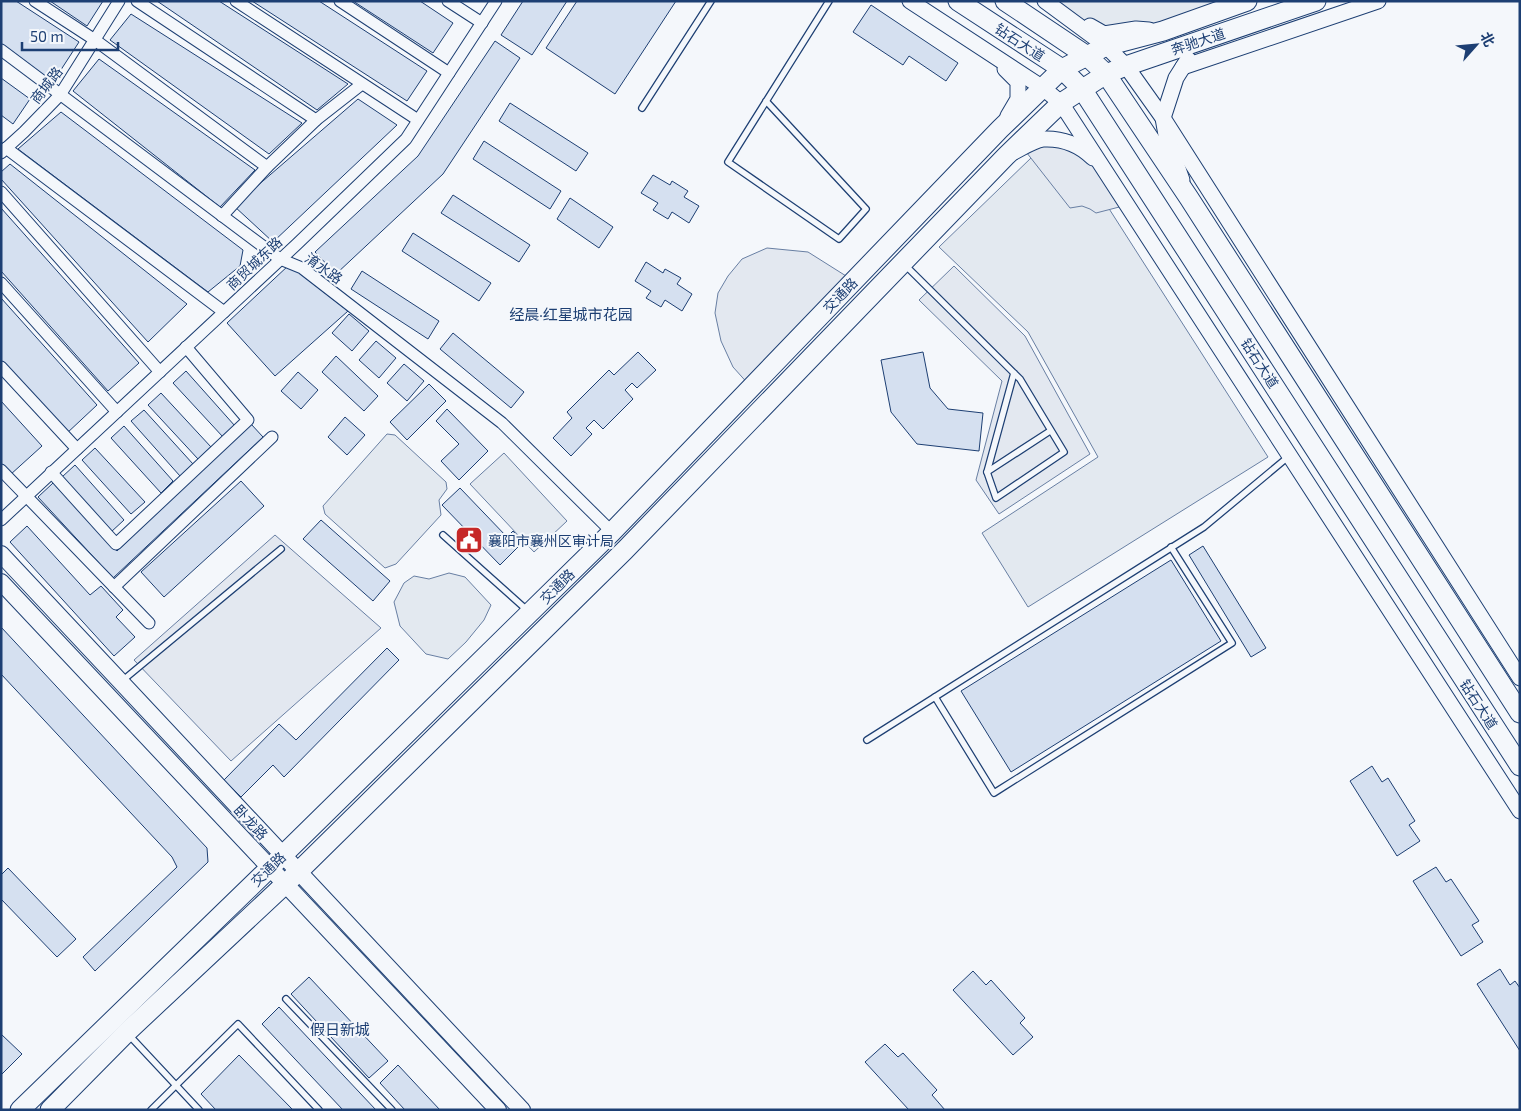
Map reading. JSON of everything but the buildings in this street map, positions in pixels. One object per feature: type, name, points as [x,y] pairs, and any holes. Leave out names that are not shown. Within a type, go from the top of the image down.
[{"type":"main road","name":"钻石大道","points":[[958,1],[1062,69],[1082,88],[1520,766]]},
{"type":"main road","name":"钻石大道","points":[[1005,1],[1087,56],[1106,74],[1189,198],[1520,713]]},
{"type":"main road","name":"奔驰大道","points":[[1087,56],[1106,46],[1163,31],[1247,1]]},
{"type":"main road","name":"奔驰大道","points":[[1082,88],[1106,74],[1126,66],[1316,1]]},
{"type":"main road","name":"交通路","points":[[20,1110],[612,532],[1000,129],[1062,69],[1087,56]]},
{"type":"main road","name":"交通路","points":[[50,1110],[126,1033],[292,878],[625,550],[1006,156],[1061,103],[1082,88]]},
{"type":"main road","name":"卧龙路","points":[[1,554],[121,682],[276,862]]},
{"type":"main road","name":"卧龙路","points":[[1,582],[522,1110]]},
{"type":"main road","name":"卧龙路","points":[[292,878],[498,1110]]},
{"type":"street","points":[[35,1],[95,40],[267,167]]},
{"type":"street","name":"商城路","points":[[4,150],[60,95],[119,1]]},
{"type":"street","points":[[137,1],[316,120]]},
{"type":"street","points":[[236,1],[418,120]]},
{"type":"street","points":[[340,1],[449,73]]},
{"type":"street","points":[[448,1],[482,23]]},
{"type":"street","name":"商贸城东路","points":[[1,520],[406,139],[496,1]]},
{"type":"street","points":[[910,1],[1043,88],[1061,103],[1520,811]]},
{"type":"street","points":[[1183,67],[1378,1]]},
{"type":"street","points":[[1048,3],[1104,34],[1136,29],[1163,31]]},
{"type":"street","points":[[1048,3],[1106,46],[1126,66],[1163,118],[1520,678]]},
{"type":"street","points":[[1189,198],[1166,135],[1163,118],[1176,78],[1183,67],[1194,51],[1219,35]]},
{"type":"street","name":"淯水路","points":[[1,50],[280,259],[302,268],[502,423],[612,532]]},
{"type":"street","points":[[988,52],[1018,82],[1018,98],[1000,129]]},
{"type":"street","points":[[222,216],[267,167],[316,120],[362,84]]},
{"type":"street","points":[[1006,156],[1042,139],[1068,141],[1088,153],[1105,171]]},
{"type":"street","points":[[4,150],[224,312]]},
{"type":"street","points":[[1,192],[160,372]]},
{"type":"street","points":[[1,283],[117,412]]},
{"type":"street","points":[[51,472],[116,544],[248,420],[186,347]]},
{"type":"street","points":[[1,367],[77,449]]},
{"type":"street","points":[[114,587],[272,437]]},
{"type":"street","points":[[1290,456],[1311,442]]},
{"type":"street","points":[[1,470],[149,623]]},
{"type":"street","points":[[1394,518],[1412,508]]},
{"type":"street","points":[[1406,636],[1427,622]]},
{"type":"lane","points":[[642,108],[711,1]]},
{"type":"lane","points":[[766,101],[866,209],[839,238],[728,162],[766,101],[829,1]]},
{"type":"lane","points":[[902,263],[1020,378],[1064,452],[996,498],[987,472],[1014,373]]},
{"type":"lane","points":[[987,472],[1050,431]]},
{"type":"lane","points":[[867,740],[1204,527],[1290,456]]},
{"type":"lane","points":[[444,535],[530,612]]},
{"type":"lane","points":[[935,697],[994,793],[1232,643],[1172,547]]},
{"type":"lane","points":[[121,682],[282,549]]},
{"type":"lane","points":[[286,999],[392,1110]]},
{"type":"lane","points":[[151,1110],[238,1024],[319,1110]]},
{"type":"lane","points":[[126,1033],[199,1110]]},
{"type":"shaded area","points":[[1045,1],[1247,1],[1214,14],[1104,34]]},
{"type":"shaded area","points":[[1042,139],[1088,153],[1127,205],[1096,213],[1082,206],[1070,208],[1023,148]]},
{"type":"shaded area","points":[[1074,154],[1268,457],[1028,607],[982,533],[1098,457],[1028,332],[939,247],[1032,157]]},
{"type":"shaded area","points":[[767,248],[808,252],[854,281],[751,387],[733,367],[721,341],[715,313],[718,293],[728,276],[742,259]]},
{"type":"shaded area","points":[[954,266],[1025,336],[1090,454],[999,514],[976,480],[1002,381],[919,300]]},
{"type":"shaded area","points":[[387,434],[395,435],[446,482],[447,489],[439,500],[441,515],[396,564],[385,568],[325,514],[323,506]]},
{"type":"shaded area","points":[[504,453],[567,521],[534,552],[470,484]]},
{"type":"shaded area","points":[[275,535],[381,628],[231,761],[134,660]]},
{"type":"shaded area","points":[[449,573],[465,577],[491,605],[484,620],[466,642],[448,659],[426,654],[400,626],[394,602],[404,583],[414,576],[429,579]]},
{"type":"place","name":"襄阳市襄州区审计局","points":[[469,540]]},
{"type":"district","name":"经晨·红星城市花园","points":[[571,314]]},
{"type":"district","name":"假日新城","points":[[340,1029]]}]
